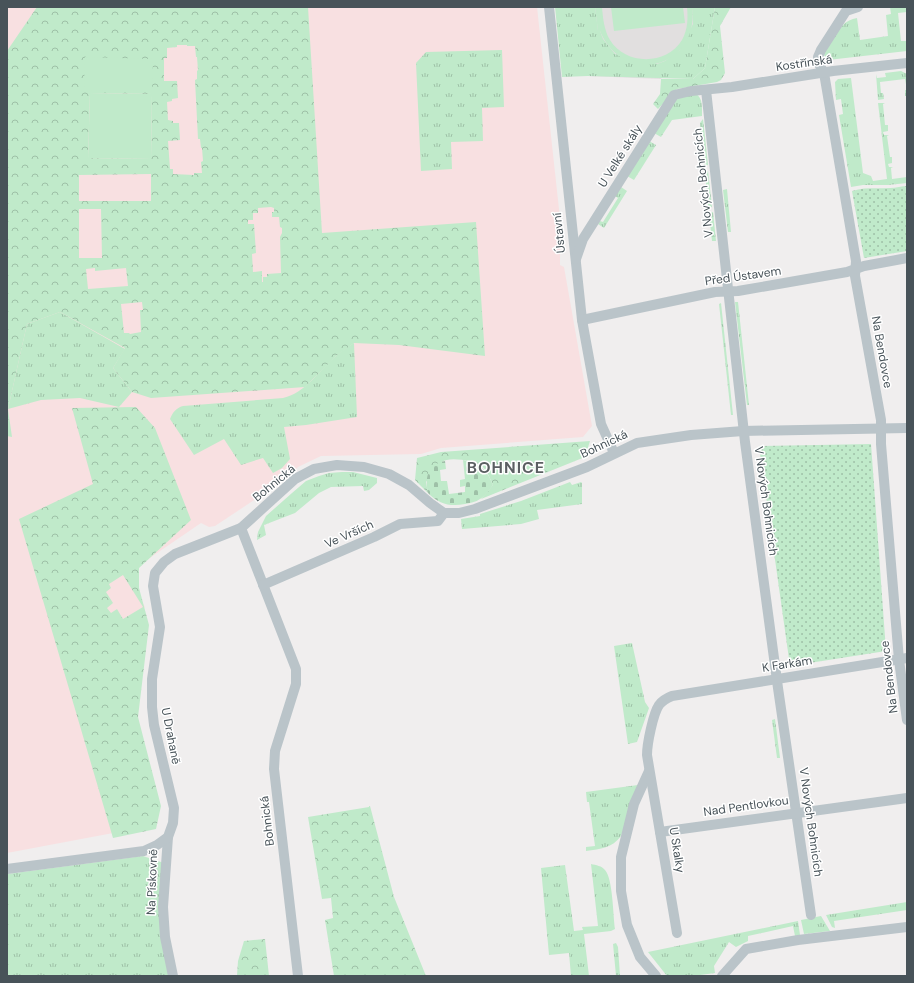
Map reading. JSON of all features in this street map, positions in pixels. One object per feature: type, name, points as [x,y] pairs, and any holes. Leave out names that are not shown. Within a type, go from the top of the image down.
[{"type":"street","name":"Ústavní","points":[[549,7],[582,320],[601,424],[614,453]]},
{"type":"street","name":"Na Bendovce","points":[[858,7],[846,11],[818,57],[819,64],[824,73],[856,261],[855,276],[882,420],[881,444],[903,659],[907,720]]},
{"type":"street","name":"Kostřínská","points":[[706,90],[907,63]]},
{"type":"street","name":"U Velké skály","points":[[575,260],[583,239],[674,95],[691,91],[706,90]]},
{"type":"street","name":"V Nových Bohnicích","points":[[706,90],[743,431],[811,915]]},
{"type":"street","name":"Před Ústavem","points":[[582,320],[715,292],[746,290],[855,270],[864,266],[907,258]]},
{"type":"street","name":"Bohnická","points":[[298,976],[274,770],[275,751],[296,684],[296,669],[241,528],[295,479],[314,469],[337,465],[364,467],[388,474],[409,485],[444,513],[460,513],[475,509],[587,467],[637,443],[691,435],[743,431],[907,428]]},
{"type":"street","name":"Ve Vrších","points":[[264,585],[374,537],[400,524],[438,521],[444,513]]},
{"type":"street","name":"U Drahaně","points":[[168,837],[173,823],[174,808],[154,725],[152,707],[152,679],[160,627],[153,586],[155,573],[164,562],[175,554],[241,528]]},
{"type":"street","name":"K Farkám","points":[[672,696],[903,659]]},
{"type":"street","name":"U Skalky","points":[[672,696],[666,698],[659,706],[651,728],[647,747],[649,772],[677,933]]},
{"type":"street","name":"U Skalky","points":[[649,772],[634,804],[621,857],[621,890],[627,925],[640,957],[656,976]]},
{"type":"street","name":"Nad Pentlovkou","points":[[660,832],[796,812],[907,798]]},
{"type":"street","points":[[7,869],[144,851],[157,845],[168,837]]},
{"type":"street","name":"Na Pískovně","points":[[168,837],[163,907],[165,938],[173,976]]},
{"type":"street","points":[[722,976],[746,949],[798,940],[907,927]]},
{"type":"shaded area","points":[[7,7],[537,7],[563,246],[560,248],[560,265],[564,267],[592,426],[583,437],[441,448],[421,454],[321,456],[298,467],[283,481],[215,526],[209,527],[201,523],[125,575],[145,607],[138,612],[127,700],[145,827],[7,853]]},
{"type":"shaded area","points":[[579,7],[715,7],[661,79],[588,76]]},
{"type":"green space","points":[[37,7],[308,7],[322,233],[476,222],[485,356],[399,345],[354,343],[336,356],[305,387],[151,398],[132,392],[113,368],[125,348],[60,312],[27,324],[8,409],[12,437],[7,436],[7,51]],"holes":[[[177,45],[195,46],[197,57],[198,70],[197,79],[195,80],[198,139],[200,139],[203,161],[201,162],[202,173],[194,173],[194,175],[173,174],[173,169],[170,169],[168,141],[180,140],[179,123],[173,123],[173,121],[168,120],[167,102],[178,98],[177,81],[164,81],[164,58],[167,58],[167,48],[177,47]],[[90,93],[152,94],[151,159],[88,158]],[[151,174],[151,201],[79,201],[79,175]],[[258,208],[274,208],[272,217],[279,217],[280,227],[282,228],[280,237],[281,273],[267,274],[267,277],[263,277],[263,282],[262,271],[253,272],[252,254],[256,253],[254,224],[248,224],[248,220],[253,220],[253,213],[258,213]],[[79,209],[101,209],[102,258],[79,258]],[[95,268],[95,271],[126,268],[128,286],[88,289],[86,269]],[[142,302],[143,310],[140,310],[141,332],[130,334],[124,333],[121,304]]]},
{"type":"green space","points":[[555,7],[595,7],[598,31],[600,31],[603,39],[615,54],[657,64],[665,61],[680,50],[693,24],[692,7],[715,7],[705,68],[693,79],[588,76],[562,77]]},
{"type":"green space","points":[[595,7],[602,7],[603,20],[610,40],[625,54],[635,58],[656,58],[675,48],[682,40],[685,32],[687,7],[692,7],[691,28],[684,44],[673,56],[658,63],[642,65],[626,60],[611,49],[600,31],[598,31]]},
{"type":"green space","points":[[611,7],[683,7],[685,23],[614,31]]},
{"type":"green space","points":[[715,7],[731,7],[720,26],[725,73],[721,80],[717,82],[677,89],[658,109],[653,104],[660,94],[661,79],[693,79],[705,68]]},
{"type":"green space","points":[[890,7],[907,7],[907,12],[898,13],[901,41],[907,41],[907,51],[828,60],[825,57],[824,52],[831,39],[843,25],[853,19],[857,18],[860,40],[888,36],[886,15],[891,14]]},
{"type":"green space","points":[[502,50],[504,107],[482,108],[483,141],[451,142],[452,169],[421,171],[416,63],[426,52]]},
{"type":"green space","points":[[85,57],[153,59],[152,91],[84,90]]},
{"type":"green space","points":[[901,71],[907,74],[907,90],[905,79],[880,82],[881,93],[883,93],[884,99],[878,100],[876,74],[877,78],[886,77],[885,73]]},
{"type":"green space","points":[[851,78],[863,173],[871,176],[873,181],[887,179],[878,103],[885,103],[883,104],[885,125],[888,125],[888,131],[883,132],[884,135],[889,135],[887,136],[892,163],[888,164],[889,167],[893,167],[891,168],[892,179],[907,177],[907,183],[851,187],[839,115],[843,114],[841,99],[836,100],[835,82],[838,79]]},
{"type":"green space","points":[[905,90],[907,90],[907,96],[905,96]]},
{"type":"green space","points":[[90,93],[152,94],[151,159],[88,158]]},
{"type":"green space","points":[[696,94],[701,101],[702,116],[672,120],[661,137],[654,133],[676,100],[683,95]]},
{"type":"green space","points":[[703,119],[708,165],[704,166],[700,123]]},
{"type":"green space","points":[[649,141],[656,145],[634,180],[627,176]]},
{"type":"green space","points":[[705,171],[708,171],[712,207],[708,208]]},
{"type":"green space","points":[[907,186],[907,251],[864,258],[852,191]]},
{"type":"green space","points":[[621,187],[627,191],[604,228],[598,224],[600,221],[603,222],[618,198],[615,196]]},
{"type":"green space","points":[[727,189],[731,232],[728,232],[723,190]]},
{"type":"green space","points":[[713,212],[716,241],[712,241],[709,213]]},
{"type":"green space","points":[[735,302],[738,302],[749,405],[747,405]]},
{"type":"green space","points":[[721,303],[733,415],[731,415],[719,304]]},
{"type":"green space","points":[[60,312],[125,349],[113,368],[132,392],[119,407],[80,398],[41,400],[8,409],[27,324]]},
{"type":"green space","points":[[354,343],[357,417],[284,427],[290,459],[282,468],[273,473],[263,458],[241,465],[224,439],[194,455],[170,419],[172,414],[178,408],[183,406],[283,398],[291,395],[299,391],[338,354]]},
{"type":"green space","points":[[136,407],[155,428],[191,520],[139,568],[139,588],[149,625],[138,717],[161,806],[156,829],[113,838],[19,519],[93,484],[72,408]],"holes":[[[123,575],[143,607],[123,619],[117,609],[111,613],[107,608],[113,603],[106,592],[111,588],[109,584]]]},
{"type":"green space","points":[[590,441],[585,457],[481,499],[493,485],[484,468],[474,462],[450,459],[442,462],[426,482],[428,493],[415,480],[417,458],[441,452]]},
{"type":"green space","points":[[871,444],[886,651],[790,666],[759,446]]},
{"type":"green space","points":[[463,460],[482,468],[488,475],[493,485],[484,496],[473,502],[450,505],[436,500],[428,493],[427,477],[431,469],[434,465],[445,461],[446,469],[440,470],[441,481],[447,481],[449,494],[465,492],[465,486],[460,487],[460,480],[465,479]]},
{"type":"green space","points":[[353,472],[377,478],[377,483],[369,490],[364,491],[363,486],[331,487],[319,493],[295,513],[264,525],[266,535],[257,540],[258,532],[266,516],[306,481],[329,473]]},
{"type":"green space","points":[[570,482],[572,485],[582,483],[582,504],[537,510],[539,519],[521,524],[462,529],[461,519],[480,516],[480,514],[521,501]]},
{"type":"green space","points":[[632,643],[645,702],[649,708],[637,742],[628,744],[614,646]]},
{"type":"green space","points":[[775,719],[780,758],[777,758],[772,720]]},
{"type":"green space","points":[[638,785],[621,836],[618,840],[601,849],[586,851],[586,847],[595,846],[589,802],[587,802],[586,792]]},
{"type":"green space","points":[[369,806],[394,897],[426,976],[334,976],[325,920],[333,918],[331,898],[322,899],[308,817]]},
{"type":"green space","points":[[143,856],[167,864],[164,929],[173,976],[7,976],[7,874]]},
{"type":"green space","points":[[591,864],[599,866],[605,870],[608,875],[610,881],[615,929],[611,931],[584,934],[589,976],[571,976],[569,953],[549,955],[541,868],[565,865],[574,931],[583,930],[582,927],[598,926]]},
{"type":"green space","points":[[907,902],[907,910],[834,921],[835,928],[832,927],[826,915]]},
{"type":"green space","points":[[821,916],[830,931],[804,934],[801,920]]},
{"type":"green space","points":[[798,921],[800,935],[795,936],[793,926],[748,936],[748,941],[736,947],[729,942],[714,966],[715,973],[693,976],[667,976],[648,952]]},
{"type":"green space","points":[[265,939],[269,976],[237,976],[238,961],[244,941]]},
{"type":"green space","points":[[616,943],[618,947],[620,976],[616,976],[613,944]]},
{"type":"district","name":"BOHNICE","points":[[506,467]]}]
